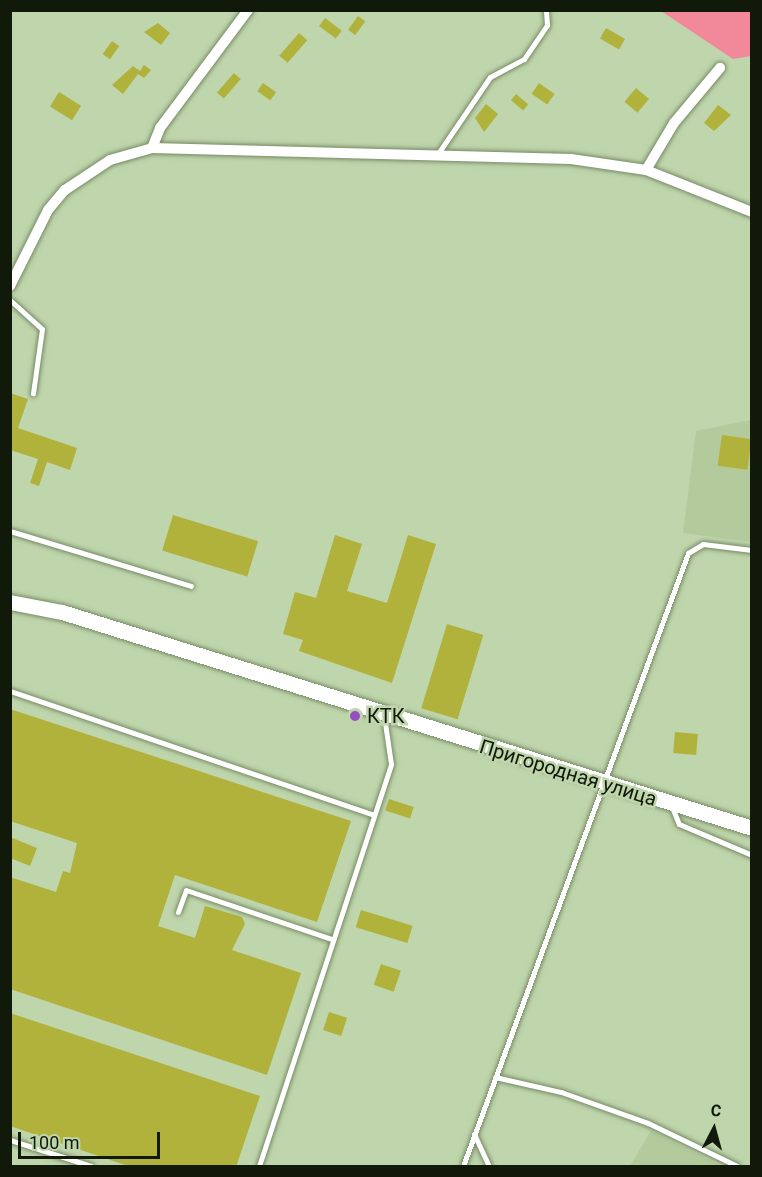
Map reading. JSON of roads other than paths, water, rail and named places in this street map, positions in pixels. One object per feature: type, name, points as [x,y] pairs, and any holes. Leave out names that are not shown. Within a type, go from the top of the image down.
[{"type":"street","points":[[152,148],[160,128],[248,10]]},
{"type":"street","points":[[646,170],[674,123],[720,68]]},
{"type":"street","points":[[10,286],[48,210],[65,190],[110,160],[152,148],[571,159],[646,170],[752,212]]},
{"type":"street","name":"Пригородная улица","points":[[10,602],[62,612],[384,716],[752,828]]},
{"type":"lane","points":[[437,155],[490,76],[524,59],[547,25],[546,10]]},
{"type":"lane","points":[[10,300],[42,329],[33,393]]},
{"type":"lane","points":[[10,531],[191,586]]},
{"type":"lane","points":[[462,1167],[688,553],[703,544],[752,550]]},
{"type":"lane","points":[[10,691],[372,814]]},
{"type":"lane","points":[[259,1167],[372,814],[391,764],[384,716]]},
{"type":"lane","points":[[671,804],[679,824],[752,855]]},
{"type":"lane","points":[[178,912],[186,890],[332,939]]},
{"type":"lane","points":[[495,1077],[561,1092],[648,1123],[737,1167]]},
{"type":"lane","points":[[474,1134],[489,1167]]},
{"type":"lane","points":[[10,1140],[92,1167]]},
{"type":"place","name":"КТК","points":[[355,716]]}]
